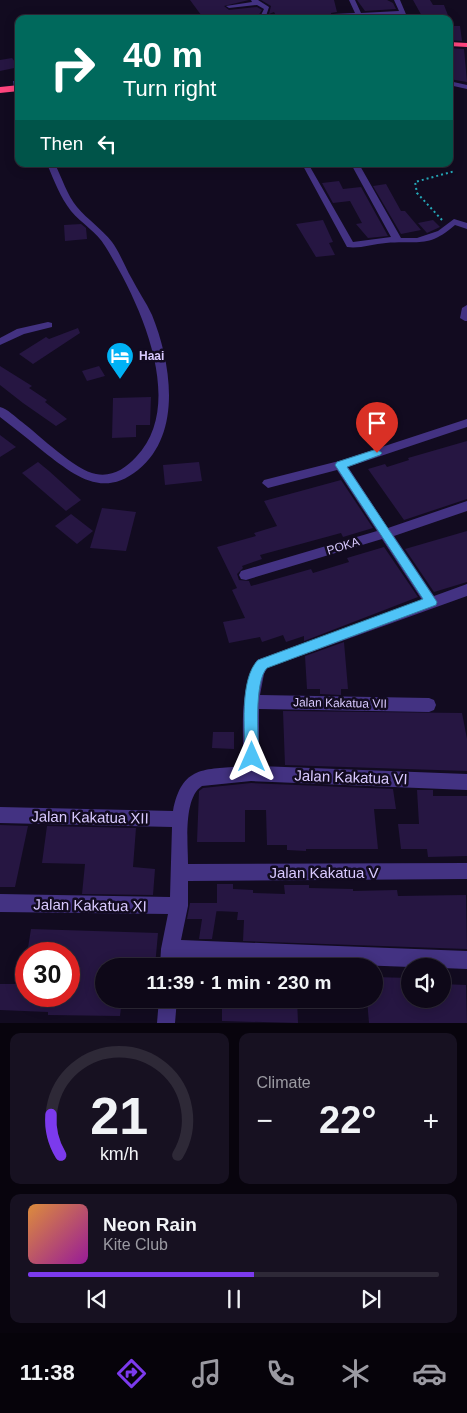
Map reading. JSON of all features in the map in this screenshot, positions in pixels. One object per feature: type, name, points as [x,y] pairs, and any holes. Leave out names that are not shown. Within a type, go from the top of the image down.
[{"type":"highway","points":[[453,44],[467,45]]},
{"type":"highway","points":[[453,50],[467,50]]},
{"type":"highway","points":[[0,84],[15,86]]},
{"type":"highway","points":[[0,90],[15,88]]},
{"type":"street","points":[[352,0],[359,15]]},
{"type":"street","points":[[397,0],[404,15]]},
{"type":"street","points":[[229,6],[256,1],[267,9],[264,15]]},
{"type":"street","points":[[453,84],[467,87]]},
{"type":"street","points":[[0,412],[79,473],[93,479],[104,480],[112,480],[123,476],[141,461],[151,449],[162,419],[161,363],[146,315],[108,242],[71,205],[52,167]]},
{"type":"street","points":[[306,167],[349,245],[378,240],[411,242],[441,233],[457,222],[467,226]]},
{"type":"street","points":[[357,167],[398,241]]},
{"type":"street","points":[[465,318],[467,308]]},
{"type":"street","points":[[0,342],[20,331],[48,325]]},
{"type":"street","points":[[268,484],[340,465],[467,423]]},
{"type":"street","points":[[340,465],[387,533],[431,602]]},
{"type":"street","name":"POKA","points":[[246,575],[387,533],[467,506]]},
{"type":"street","points":[[251,773],[251,702],[257,669],[262,664],[467,590]]},
{"type":"street","name":"Jalan Kakatua VII","points":[[251,702],[429,705]]},
{"type":"street","name":"Jalan Kakatua VI","points":[[180,819],[184,796],[194,781],[202,778],[251,773],[467,782]]},
{"type":"street","name":"Jalan Kakatua XII","points":[[0,815],[180,819]]},
{"type":"street","points":[[170,958],[179,906],[180,819]]},
{"type":"street","name":"Jalan Kakatua V","points":[[180,873],[467,871]]},
{"type":"street","name":"Jalan Kakatua XI","points":[[0,903],[179,906]]},
{"type":"street","points":[[383,959],[467,960]]},
{"type":"street","points":[[166,1023],[167,1008]]},
{"type":"path","points":[[450,225],[432,211],[417,193],[415,184],[418,181],[455,171]]},
{"type":"building","points":[[190,0],[249,0],[224,6],[229,10],[257,7],[262,10],[259,15],[201,15]]},
{"type":"building","points":[[261,0],[334,0],[337,12],[331,13],[331,15],[276,15],[274,12],[269,14],[271,6]]},
{"type":"building","points":[[357,0],[387,0],[393,3],[396,9],[365,11]]},
{"type":"building","points":[[413,0],[430,0],[433,5],[444,5],[448,15],[421,15]]},
{"type":"building","points":[[453,26],[460,26],[462,41],[453,40]]},
{"type":"building","points":[[453,48],[464,49],[467,82],[453,80]]},
{"type":"building","points":[[12,58],[15,62],[15,68],[0,71],[0,60]]},
{"type":"building","points":[[339,181],[343,189],[361,187],[388,236],[368,238],[356,224],[362,223],[350,201],[333,203],[322,183]]},
{"type":"building","points":[[386,184],[401,211],[405,211],[421,230],[401,234],[373,186]]},
{"type":"building","points":[[323,220],[333,242],[329,243],[335,255],[316,257],[296,224]]},
{"type":"building","points":[[433,220],[440,227],[427,233],[418,223]]},
{"type":"building","points":[[81,224],[86,228],[87,239],[65,241],[64,225]]},
{"type":"building","points":[[78,328],[80,333],[33,364],[19,354],[46,337],[49,339]]},
{"type":"building","points":[[0,366],[32,386],[29,388],[47,400],[45,402],[67,419],[56,426],[0,385]]},
{"type":"building","points":[[99,366],[105,376],[87,381],[82,371]]},
{"type":"building","points":[[151,397],[150,425],[136,425],[136,437],[112,438],[113,398]]},
{"type":"building","points":[[0,435],[16,447],[0,457]]},
{"type":"building","points":[[467,441],[467,499],[404,520],[368,469],[385,464],[387,467],[409,460],[408,458]]},
{"type":"building","points":[[38,462],[81,500],[66,511],[22,473]]},
{"type":"building","points":[[199,462],[202,481],[165,485],[163,465]]},
{"type":"building","points":[[341,480],[373,528],[343,537],[341,533],[260,555],[262,559],[242,566],[243,568],[237,574],[239,580],[249,581],[251,586],[311,569],[313,573],[349,562],[347,558],[384,547],[418,597],[304,641],[304,636],[286,642],[283,635],[262,642],[260,637],[229,643],[223,622],[245,618],[232,590],[237,588],[217,547],[256,536],[254,533],[277,526],[264,501]]},
{"type":"building","points":[[102,508],[136,512],[126,551],[90,548]]},
{"type":"building","points":[[71,514],[93,531],[77,544],[55,526]]},
{"type":"building","points":[[467,531],[467,582],[434,592],[405,549]]},
{"type":"building","points":[[344,642],[348,689],[341,689],[341,695],[320,694],[320,689],[307,689],[305,656]]},
{"type":"building","points":[[283,711],[462,713],[467,739],[467,771],[285,765]]},
{"type":"building","points":[[213,732],[234,732],[234,749],[212,748]]},
{"type":"building","points":[[251,783],[393,789],[396,809],[374,809],[378,849],[306,849],[306,851],[287,850],[287,845],[267,845],[266,810],[245,810],[245,842],[197,842],[199,791],[203,788]]},
{"type":"building","points":[[417,790],[433,790],[433,796],[467,796],[467,856],[428,857],[427,849],[401,849],[398,824],[419,824]]},
{"type":"building","points":[[0,825],[28,826],[15,887],[0,887]]},
{"type":"building","points":[[47,826],[136,828],[133,867],[155,869],[153,895],[82,894],[85,864],[42,863]]},
{"type":"building","points":[[217,884],[233,884],[233,889],[253,890],[253,893],[285,894],[284,885],[309,885],[309,888],[353,889],[353,891],[397,890],[398,896],[466,895],[467,949],[243,941],[244,920],[237,920],[238,912],[217,911],[212,939],[199,939],[202,919],[187,919],[190,903],[217,903]]},
{"type":"building","points":[[31,929],[158,933],[156,958],[95,958],[95,1008],[121,1008],[120,1016],[48,1015],[48,1012],[0,1010],[0,984],[15,984],[15,1007],[80,1007],[80,942],[29,942]]},
{"type":"building","points":[[383,977],[401,978],[401,1008],[451,1008],[451,984],[466,985],[467,1023],[369,1023],[368,1008],[383,1008]]},
{"type":"building","points":[[222,1008],[297,1008],[298,1023],[222,1021]]},
{"type":"place","name":"Haai","points":[[120,380]]},
{"type":"route","points":[[252,757],[251,702],[257,669],[262,664],[365,628],[431,602],[387,533],[340,465],[377,453]]}]
